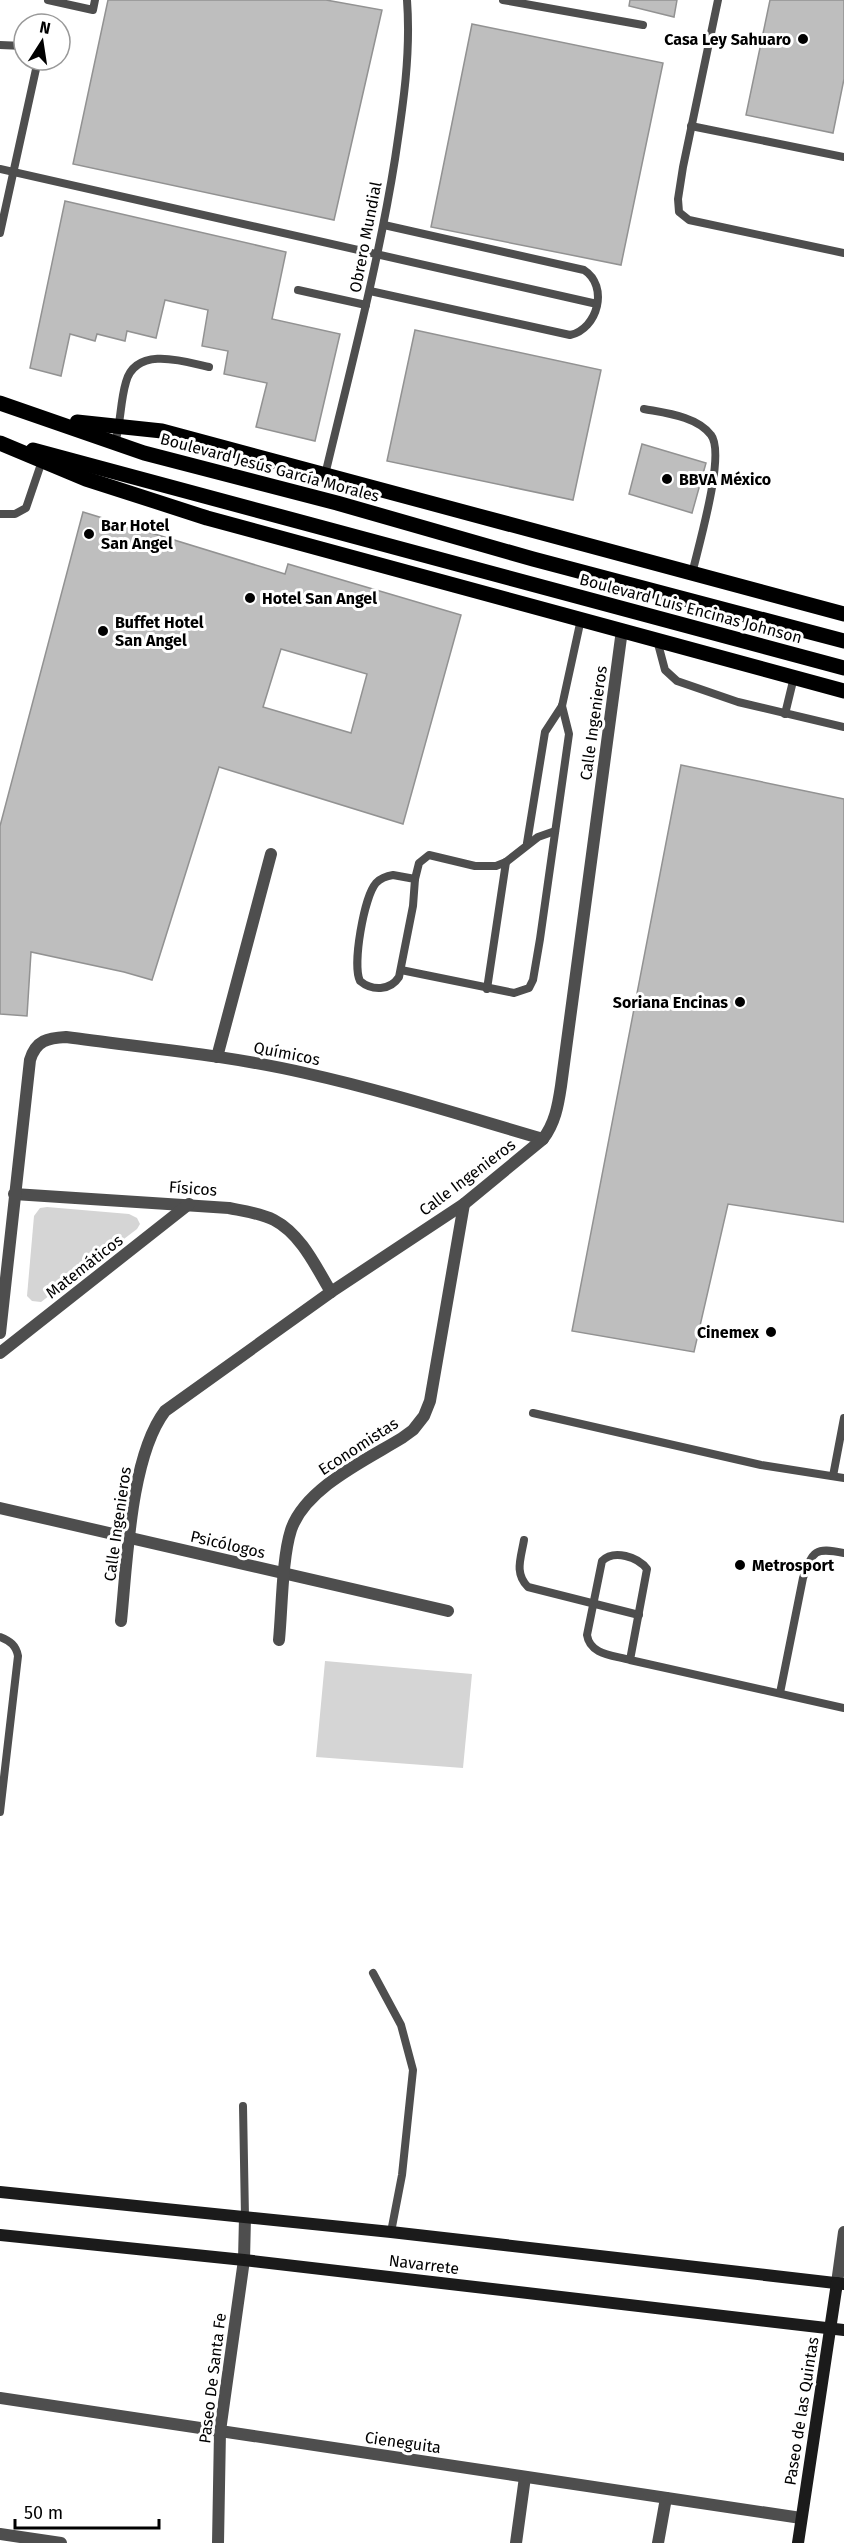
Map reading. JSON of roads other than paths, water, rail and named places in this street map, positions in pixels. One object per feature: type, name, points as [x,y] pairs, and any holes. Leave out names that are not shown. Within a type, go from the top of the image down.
[{"type":"main road","name":"Boulevard Jesús García Morales","points":[[0,403],[53,419],[115,443],[533,559]]},
{"type":"main road","points":[[53,419],[162,431],[844,614]]},
{"type":"main road","points":[[0,442],[207,519],[844,691]]},
{"type":"main road","name":"Boulevard Luis Encinas Johnson","points":[[43,458],[528,582],[844,668]]},
{"type":"main road","name":"Boulevard Luis Encinas Johnson","points":[[533,559],[844,641]]},
{"type":"main road","name":"Navarrete","points":[[0,2192],[392,2232],[841,2284]]},
{"type":"main road","name":"Navarrete","points":[[0,2235],[244,2260],[844,2330]]},
{"type":"main road","name":"Paseo de las Quintas","points":[[798,2543],[831,2328],[841,2284]]},
{"type":"street","name":"Calle Ingenieros","points":[[121,1622],[130,1538],[144,1453],[156,1424],[165,1412],[332,1292],[464,1204],[543,1139],[550,1130],[556,1114],[561,1086],[622,630]]},
{"type":"street","points":[[217,1057],[271,854]]},
{"type":"street","name":"Químicos","points":[[14,1194],[30,1060],[37,1044],[59,1038],[217,1057],[304,1072],[362,1086],[543,1139]]},
{"type":"street","points":[[0,1333],[14,1194]]},
{"type":"street","name":"Físicos","points":[[14,1194],[189,1204],[256,1213],[275,1220],[291,1233],[308,1254],[332,1292]]},
{"type":"street","name":"Matemáticos","points":[[0,1353],[189,1204]]},
{"type":"street","name":"Economistas","points":[[279,1640],[291,1531],[308,1502],[327,1485],[408,1434],[424,1416],[430,1401],[464,1204]]},
{"type":"street","name":"Psicólogos","points":[[0,1508],[448,1611]]},
{"type":"street","name":"Paseo De Santa Fe","points":[[218,2543],[220,2431],[244,2260],[245,2217]]},
{"type":"street","points":[[841,2284],[844,2232]]},
{"type":"street","name":"Cieneguita","points":[[0,2398],[801,2518]]},
{"type":"street","points":[[516,2543],[525,2477]]},
{"type":"street","points":[[658,2543],[666,2498]]},
{"type":"street","points":[[0,2534],[61,2543]]},
{"type":"lane","points":[[48,0],[93,10],[95,0]]},
{"type":"lane","name":"Obrero Mundial","points":[[325,475],[384,225],[406,79],[409,47],[407,0]]},
{"type":"lane","points":[[504,0],[643,25]]},
{"type":"lane","points":[[718,0],[691,126],[678,199],[679,212],[689,220],[844,253]]},
{"type":"lane","points":[[0,233],[35,72]]},
{"type":"lane","points":[[691,126],[844,158]]},
{"type":"lane","points":[[0,170],[597,304]]},
{"type":"lane","points":[[370,291],[570,335],[580,333],[593,320],[597,304],[598,293],[595,282],[591,274],[584,270],[384,225]]},
{"type":"lane","points":[[298,290],[366,305]]},
{"type":"lane","points":[[115,443],[120,427],[126,382],[135,367],[141,363],[162,359],[209,367]]},
{"type":"lane","points":[[644,409],[674,415],[700,424],[716,442],[717,454],[713,481],[692,574]]},
{"type":"lane","points":[[0,514],[15,514],[26,508],[43,458]]},
{"type":"lane","points":[[527,843],[545,732],[562,706],[581,619]]},
{"type":"lane","points":[[657,640],[665,670],[677,681],[716,696],[844,727]]},
{"type":"lane","points":[[785,714],[794,677]]},
{"type":"lane","points":[[401,970],[514,993],[528,988],[533,980],[568,734],[562,706]]},
{"type":"lane","points":[[415,879],[393,875],[383,877],[376,884],[368,901],[357,968],[360,981],[366,985],[387,988],[396,982],[401,970],[419,863],[429,855],[475,866],[496,866],[506,862],[527,843],[555,831]]},
{"type":"lane","points":[[487,989],[506,862]]},
{"type":"lane","points":[[533,1413],[760,1465],[844,1478]]},
{"type":"lane","points":[[833,1476],[844,1418]]},
{"type":"lane","points":[[524,1540],[519,1568],[520,1579],[528,1587],[639,1615]]},
{"type":"lane","points":[[780,1693],[809,1562],[814,1553],[819,1550],[844,1553]]},
{"type":"lane","points":[[630,1660],[646,1569],[637,1559],[607,1556],[602,1561],[587,1635],[588,1644],[596,1651],[630,1660],[844,1708]]},
{"type":"lane","points":[[0,1637],[17,1648],[18,1656],[0,1812]]},
{"type":"lane","points":[[373,1973],[401,2025],[413,2070],[402,2175],[392,2232]]},
{"type":"lane","points":[[243,2106],[245,2217]]},
{"type":"place","name":"Casa Ley Sahuaro","points":[[803,39]]},
{"type":"place","name":"BBVA México","points":[[667,479]]},
{"type":"place","name":"Bar Hotel San Angel","points":[[89,534]]},
{"type":"place","name":"Hotel San Angel","points":[[250,598]]},
{"type":"place","name":"Buffet Hotel San Angel","points":[[103,631]]},
{"type":"place","name":"Soriana Encinas","points":[[740,1002]]},
{"type":"place","name":"Cinemex","points":[[771,1332]]},
{"type":"place","name":"Metrosport","points":[[740,1565]]}]
